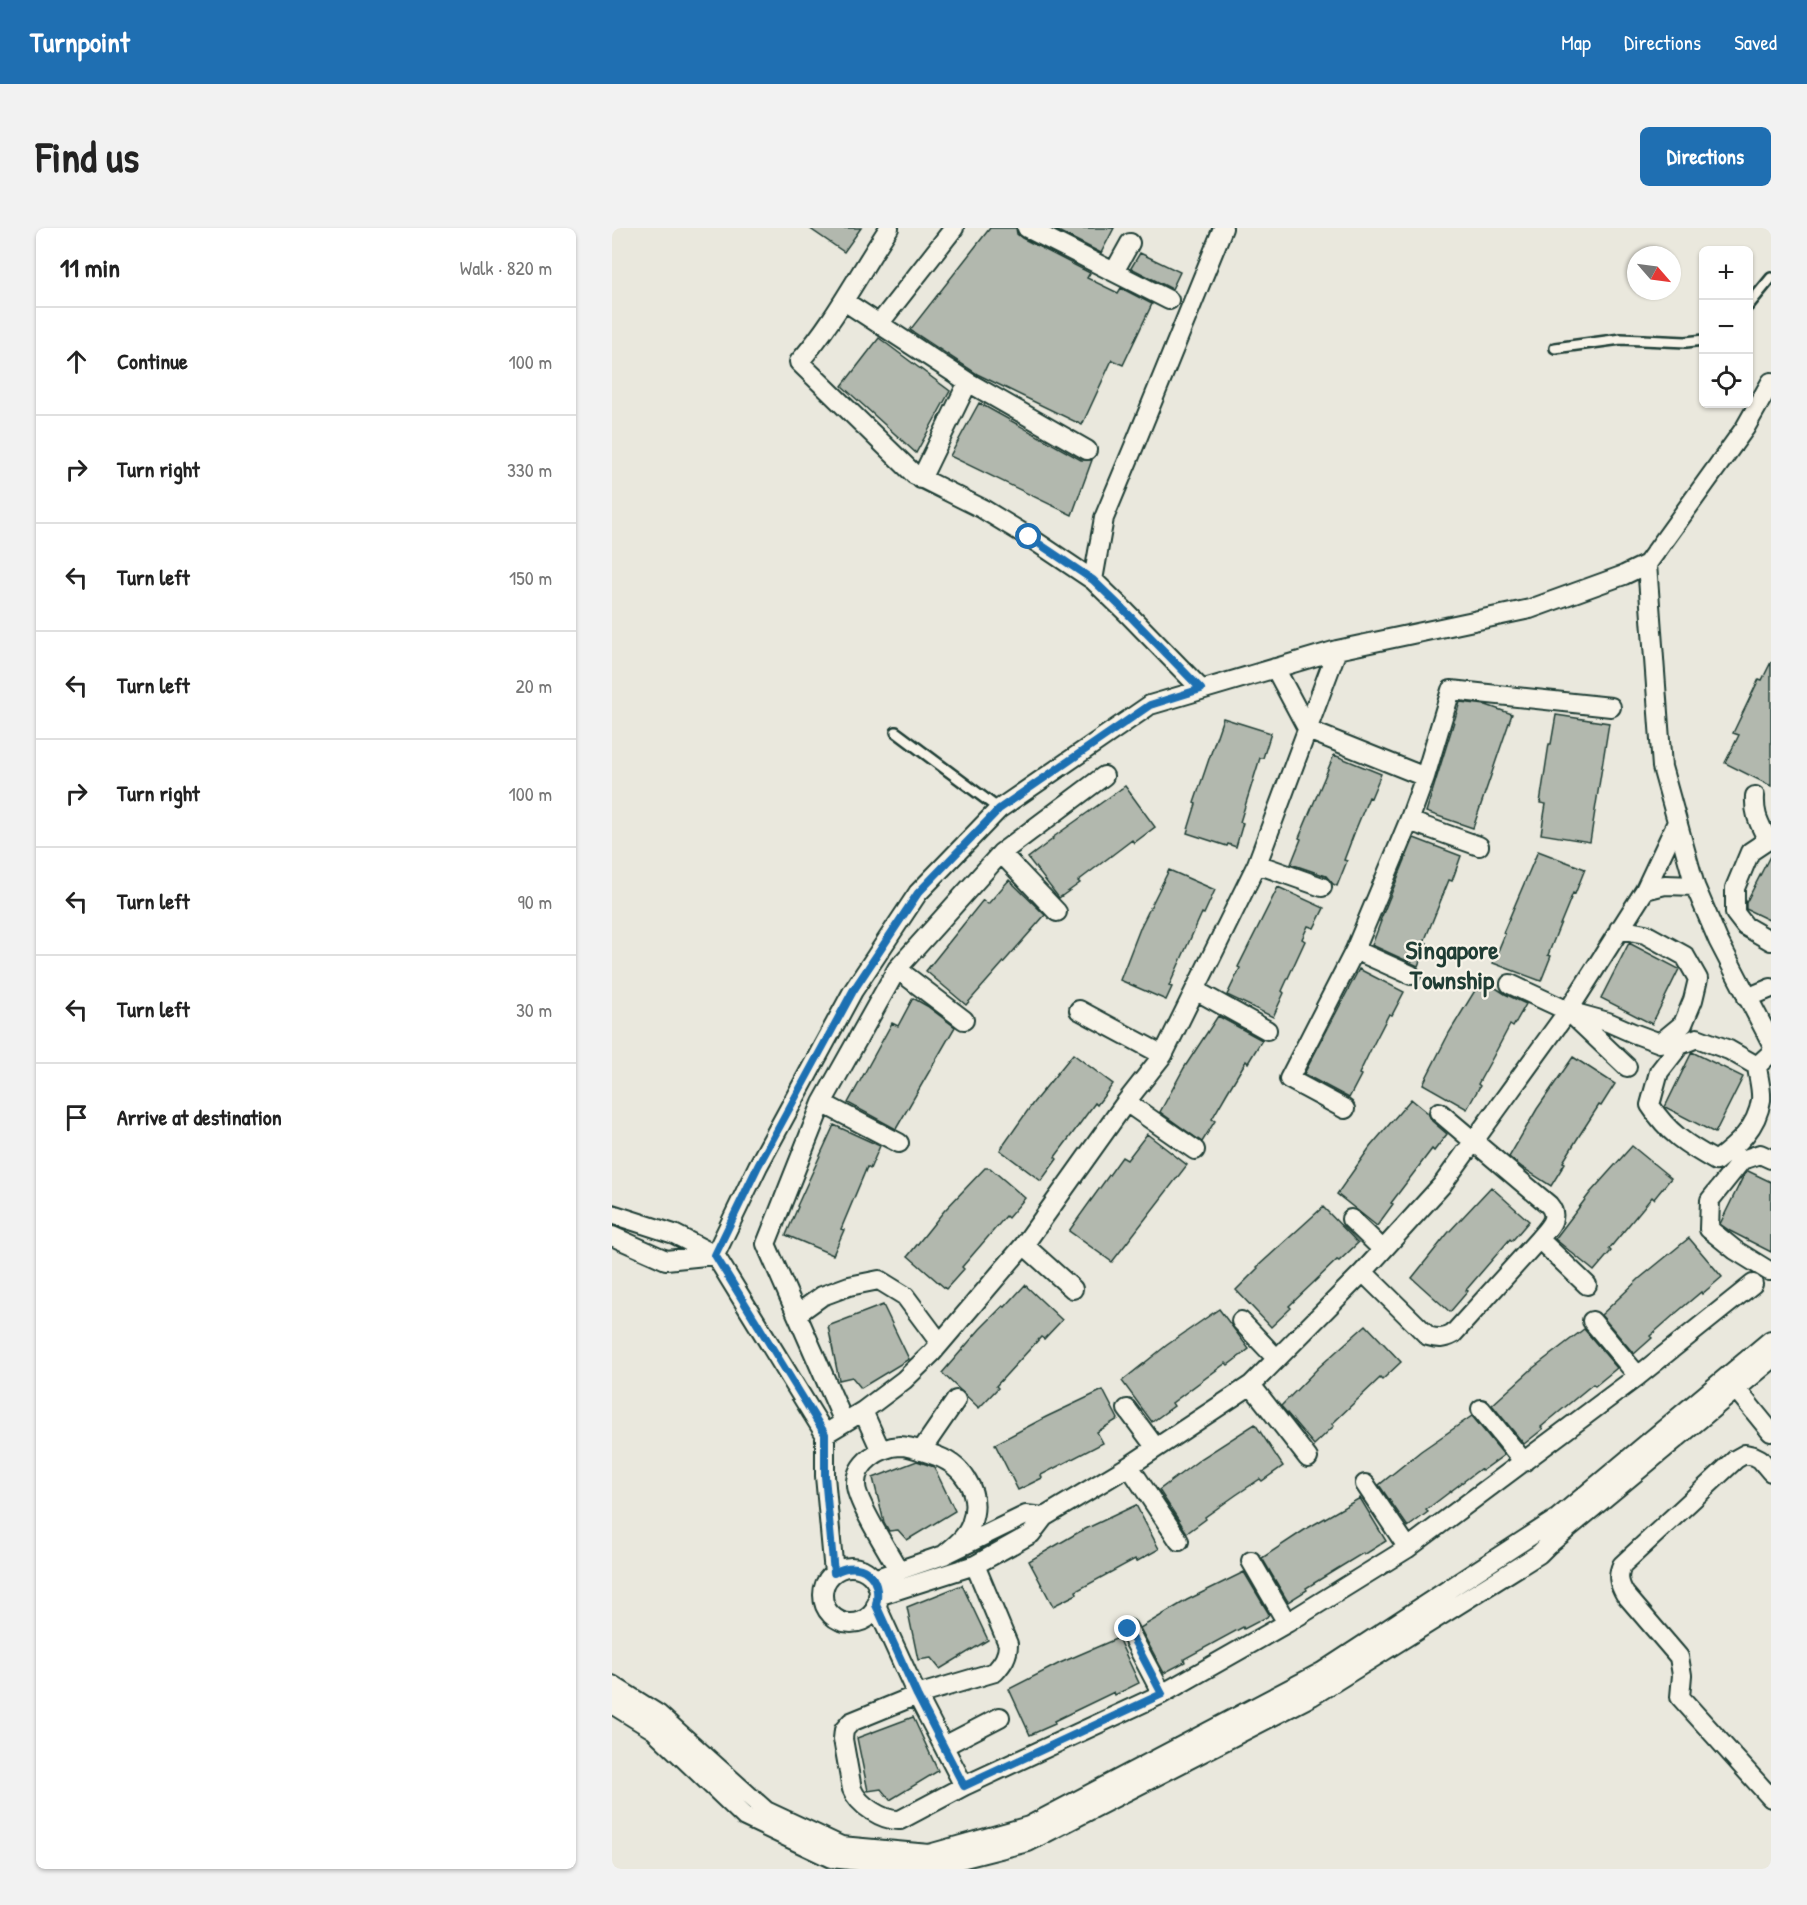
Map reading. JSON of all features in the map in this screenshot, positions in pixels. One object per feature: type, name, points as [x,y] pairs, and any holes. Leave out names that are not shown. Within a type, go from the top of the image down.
[{"type":"street","points":[[889,228],[818,341],[799,362],[915,475],[992,515],[1093,580],[1201,689]]},
{"type":"street","points":[[879,324],[954,228]]},
{"type":"street","points":[[1027,228],[1169,300]]},
{"type":"street","points":[[1093,580],[1104,518],[1223,228]]},
{"type":"street","points":[[1114,272],[1130,243]]},
{"type":"street","points":[[844,301],[968,382],[1087,450]]},
{"type":"street","points":[[921,478],[968,382]]},
{"type":"street","points":[[715,1255],[758,1166],[853,991],[918,893],[999,809],[1150,705],[1338,650],[1530,609],[1624,575],[1647,564],[1745,428],[1771,382]]},
{"type":"street","points":[[1647,564],[1662,767],[1695,886],[1718,940],[1771,1041]]},
{"type":"street","points":[[825,1434],[863,1411],[904,1380],[940,1343],[1024,1245],[1126,1102],[1163,1055],[1257,864],[1338,650]]},
{"type":"street","points":[[1275,668],[1308,730],[1425,777]]},
{"type":"street","points":[[1345,1108],[1289,1079],[1355,950],[1425,777],[1451,690],[1611,707]]},
{"type":"street","points":[[844,1422],[766,1244],[822,1103],[897,969],[1001,853],[1104,776]]},
{"type":"street","points":[[1755,796],[1756,819],[1769,838],[1750,852],[1735,888],[1735,913],[1745,926],[1771,941]]},
{"type":"street","points":[[1408,821],[1479,846]]},
{"type":"street","points":[[876,1593],[975,1565],[1031,1534],[1044,1517],[1129,1466],[1251,1385],[1363,1272],[1442,1185],[1568,1011],[1645,890],[1677,822]]},
{"type":"street","points":[[1001,853],[1057,912]]},
{"type":"street","points":[[1257,864],[1322,887]]},
{"type":"street","points":[[1645,890],[1665,885],[1695,886]]},
{"type":"street","points":[[1510,984],[1568,1011],[1608,1022],[1660,1042],[1683,1024],[1693,1000],[1698,979],[1685,956],[1645,934],[1619,929]]},
{"type":"street","points":[[1355,950],[1411,975]]},
{"type":"street","points":[[897,969],[964,1020]]},
{"type":"street","points":[[1747,998],[1771,987]]},
{"type":"street","points":[[1195,990],[1267,1030]]},
{"type":"street","points":[[1079,1010],[1163,1055]]},
{"type":"street","points":[[1568,1011],[1628,1067]]},
{"type":"street","points":[[1697,1038],[1729,1050],[1756,1066],[1761,1100],[1754,1121],[1740,1143],[1716,1161],[1677,1137],[1660,1121],[1650,1105],[1659,1072],[1680,1045],[1697,1038]]},
{"type":"street","points":[[1756,1066],[1771,1053]]},
{"type":"street","points":[[1126,1102],[1195,1150]]},
{"type":"street","points":[[822,1103],[899,1143]]},
{"type":"street","points":[[1363,1272],[1428,1336],[1446,1338],[1453,1334],[1539,1239],[1554,1219],[1554,1211],[1550,1204],[1439,1112]]},
{"type":"street","points":[[1771,1159],[1760,1154],[1742,1160],[1710,1200],[1709,1229],[1735,1250],[1769,1272],[1771,1271]]},
{"type":"street","points":[[612,1214],[674,1234],[715,1255],[825,1434],[825,1476],[834,1573]]},
{"type":"street","points":[[1351,1219],[1383,1250]]},
{"type":"street","points":[[612,1236],[666,1260],[715,1255]]},
{"type":"street","points":[[1539,1239],[1587,1285]]},
{"type":"street","points":[[1024,1245],[1073,1289]]},
{"type":"street","points":[[797,1314],[822,1296],[849,1286],[879,1280],[905,1296],[940,1343]]},
{"type":"street","points":[[975,1565],[1008,1644],[1008,1653],[1003,1662],[995,1672],[917,1695],[851,1722],[844,1730],[843,1739],[854,1796],[891,1821],[900,1820],[964,1786],[1162,1694],[1287,1623],[1408,1548],[1638,1376],[1753,1284]]},
{"type":"street","points":[[1241,1320],[1277,1359]]},
{"type":"street","points":[[1592,1321],[1638,1376]]},
{"type":"street","points":[[612,1685],[658,1714],[766,1811],[841,1846],[929,1854],[1029,1826],[1322,1672],[1558,1518],[1771,1340]]},
{"type":"street","points":[[612,1704],[654,1730],[745,1816],[831,1858],[925,1868],[951,1865],[1028,1842],[1312,1696],[1539,1554],[1771,1359]]},
{"type":"street","points":[[1251,1385],[1308,1458]]},
{"type":"street","points":[[1736,1389],[1771,1432]]},
{"type":"street","points":[[921,1451],[956,1400]]},
{"type":"street","points":[[1127,1409],[1155,1448]]},
{"type":"street","points":[[1480,1409],[1524,1462]]},
{"type":"street","points":[[863,1411],[881,1451]]},
{"type":"street","points":[[899,1571],[859,1498],[855,1484],[860,1467],[881,1451],[901,1446],[937,1455],[953,1464],[969,1480],[975,1500],[971,1525],[960,1541],[944,1555]]},
{"type":"street","points":[[1771,1472],[1754,1456],[1745,1454],[1736,1459],[1622,1565],[1619,1572],[1619,1583],[1624,1594],[1679,1657],[1682,1675],[1680,1697],[1771,1798]]},
{"type":"street","points":[[1129,1466],[1179,1541]]},
{"type":"street","points":[[1365,1484],[1408,1548]]},
{"type":"street","points":[[964,1786],[917,1695],[876,1593],[868,1572],[860,1568],[842,1568],[834,1573],[824,1588],[825,1606],[831,1614],[847,1622],[856,1622],[872,1613],[876,1593],[899,1571],[944,1555],[1026,1515],[1044,1517]]},
{"type":"street","points":[[1251,1561],[1287,1623]]},
{"type":"street","points":[[1128,1629],[1162,1694]]},
{"type":"street","points":[[944,1746],[1000,1718]]},
{"type":"lane","points":[[1753,301],[1771,278]]},
{"type":"lane","points":[[1555,348],[1621,339],[1699,341]]},
{"type":"lane","points":[[896,732],[999,809]]},
{"type":"building","points":[[809,228],[861,228],[844,252]]},
{"type":"building","points":[[990,228],[1016,228],[1017,234],[1022,238],[1090,273],[1087,278],[1118,293],[1121,288],[1152,304],[1123,365],[1112,360],[1082,425],[977,374],[910,330]]},
{"type":"building","points":[[1052,228],[1114,228],[1101,253]]},
{"type":"building","points":[[1140,253],[1180,272],[1172,289],[1131,268]]},
{"type":"building","points":[[879,338],[950,391],[916,453],[842,386]]},
{"type":"building","points":[[979,403],[1081,460],[1092,460],[1072,515],[950,456]]},
{"type":"building","points":[[1771,662],[1771,786],[1725,763],[1739,735],[1733,733],[1759,679],[1762,680]]},
{"type":"building","points":[[1460,702],[1486,705],[1512,714],[1473,828],[1426,812]]},
{"type":"building","points":[[1556,715],[1609,723],[1590,842],[1541,834],[1546,804],[1540,803]]},
{"type":"building","points":[[1223,718],[1271,733],[1263,758],[1260,758],[1240,822],[1243,823],[1236,847],[1187,833],[1196,804],[1194,803]]},
{"type":"building","points":[[1334,755],[1381,774],[1355,831],[1337,886],[1326,876],[1291,864],[1301,839],[1299,838]]},
{"type":"building","points":[[1125,786],[1155,827],[1134,843],[1132,840],[1059,898],[1028,858]]},
{"type":"building","points":[[1414,838],[1461,856],[1424,942],[1427,943],[1418,966],[1372,945]]},
{"type":"building","points":[[1538,851],[1585,869],[1557,932],[1541,981],[1493,963],[1505,934],[1503,933]]},
{"type":"building","points":[[1771,854],[1771,921],[1746,909],[1746,903]]},
{"type":"building","points":[[1169,870],[1215,890],[1169,986],[1172,987],[1166,1000],[1120,980],[1141,926]]},
{"type":"building","points":[[1009,880],[1045,915],[966,1005],[926,971],[983,900],[988,904]]},
{"type":"building","points":[[1278,887],[1324,908],[1314,928],[1308,926],[1302,939],[1305,941],[1273,1017],[1227,995],[1240,968],[1238,967]]},
{"type":"building","points":[[1629,943],[1679,969],[1652,1024],[1601,998]]},
{"type":"building","points":[[1359,969],[1404,992],[1392,1015],[1389,1014],[1349,1098],[1304,1074]]},
{"type":"building","points":[[1482,979],[1526,1004],[1513,1027],[1510,1025],[1467,1109],[1423,1084],[1449,1033]]},
{"type":"building","points":[[913,998],[955,1027],[896,1129],[848,1103],[892,1023],[898,1026]]},
{"type":"building","points":[[1218,1016],[1262,1040],[1227,1093],[1212,1119],[1215,1121],[1202,1142],[1160,1112],[1184,1068]]},
{"type":"building","points":[[1692,1052],[1743,1077],[1715,1133],[1665,1107]]},
{"type":"building","points":[[1073,1054],[1113,1084],[1097,1105],[1095,1103],[1055,1157],[1057,1159],[1041,1181],[1000,1150],[1033,1103]]},
{"type":"building","points":[[1573,1057],[1615,1084],[1579,1136],[1551,1186],[1509,1157],[1537,1109]]},
{"type":"building","points":[[1411,1099],[1428,1113],[1432,1121],[1447,1134],[1434,1151],[1432,1149],[1391,1203],[1393,1204],[1377,1226],[1337,1194],[1370,1147]]},
{"type":"building","points":[[834,1125],[880,1146],[870,1169],[867,1167],[841,1229],[844,1230],[833,1255],[786,1235]]},
{"type":"building","points":[[1147,1134],[1187,1165],[1112,1262],[1069,1231],[1122,1157],[1127,1160]]},
{"type":"building","points":[[1632,1146],[1671,1178],[1654,1199],[1652,1197],[1594,1271],[1555,1239],[1590,1193]]},
{"type":"building","points":[[985,1168],[990,1168],[1025,1198],[1008,1218],[1006,1216],[946,1289],[908,1256],[944,1211]]},
{"type":"building","points":[[1748,1171],[1771,1182],[1771,1252],[1720,1224]]},
{"type":"building","points":[[1491,1187],[1529,1221],[1512,1241],[1510,1239],[1450,1312],[1412,1278],[1448,1233]]},
{"type":"building","points":[[1323,1207],[1358,1243],[1289,1306],[1291,1308],[1271,1327],[1236,1290],[1257,1267]]},
{"type":"building","points":[[1689,1238],[1722,1277],[1676,1313],[1634,1354],[1601,1315],[1640,1278]]},
{"type":"building","points":[[1025,1285],[1062,1320],[1044,1339],[1041,1337],[979,1408],[942,1373],[980,1329]]},
{"type":"building","points":[[883,1305],[909,1359],[861,1388],[852,1377],[839,1380],[828,1326]]},
{"type":"building","points":[[1219,1309],[1249,1349],[1172,1403],[1174,1406],[1152,1422],[1122,1381],[1167,1345]]},
{"type":"building","points":[[1366,1325],[1401,1362],[1382,1380],[1380,1378],[1332,1424],[1334,1426],[1314,1445],[1281,1406],[1319,1367]]},
{"type":"building","points":[[1584,1329],[1617,1368],[1595,1386],[1593,1384],[1524,1444],[1492,1405],[1533,1368]]},
{"type":"building","points":[[1103,1390],[1118,1419],[1097,1432],[1103,1443],[1041,1475],[1042,1478],[1018,1490],[995,1444]]},
{"type":"building","points":[[1472,1416],[1504,1455],[1482,1471],[1480,1469],[1426,1510],[1428,1512],[1408,1527],[1379,1485],[1421,1451]]},
{"type":"building","points":[[1255,1424],[1283,1466],[1236,1495],[1187,1533],[1159,1490],[1202,1458]]},
{"type":"building","points":[[917,1461],[934,1467],[955,1511],[907,1540],[898,1530],[889,1531],[884,1522],[873,1478]]},
{"type":"building","points":[[1360,1498],[1386,1541],[1306,1588],[1307,1590],[1288,1602],[1262,1558]]},
{"type":"building","points":[[1136,1505],[1159,1549],[1136,1562],[1135,1559],[1053,1606],[1029,1561],[1079,1532]]},
{"type":"building","points":[[1244,1572],[1269,1614],[1267,1617],[1244,1629],[1243,1627],[1184,1659],[1185,1662],[1164,1673],[1140,1628],[1187,1600]]},
{"type":"building","points":[[962,1585],[988,1640],[940,1669],[931,1658],[918,1660],[907,1607]]},
{"type":"building","points":[[1118,1638],[1139,1683],[1115,1695],[1114,1692],[1030,1735],[1009,1689],[1060,1663]]},
{"type":"building","points":[[913,1717],[938,1771],[890,1800],[881,1789],[868,1791],[857,1738]]},
{"type":"district","name":"Singapore Township","points":[[1452,964]]},
{"type":"route","points":[[1029,537],[1093,580],[1201,689],[1150,705],[999,809],[918,893],[853,991],[758,1166],[715,1255],[825,1434],[825,1476],[834,1573],[842,1568],[860,1568],[874,1579],[878,1587],[876,1605],[917,1695],[964,1786],[1162,1694],[1128,1629]]}]
